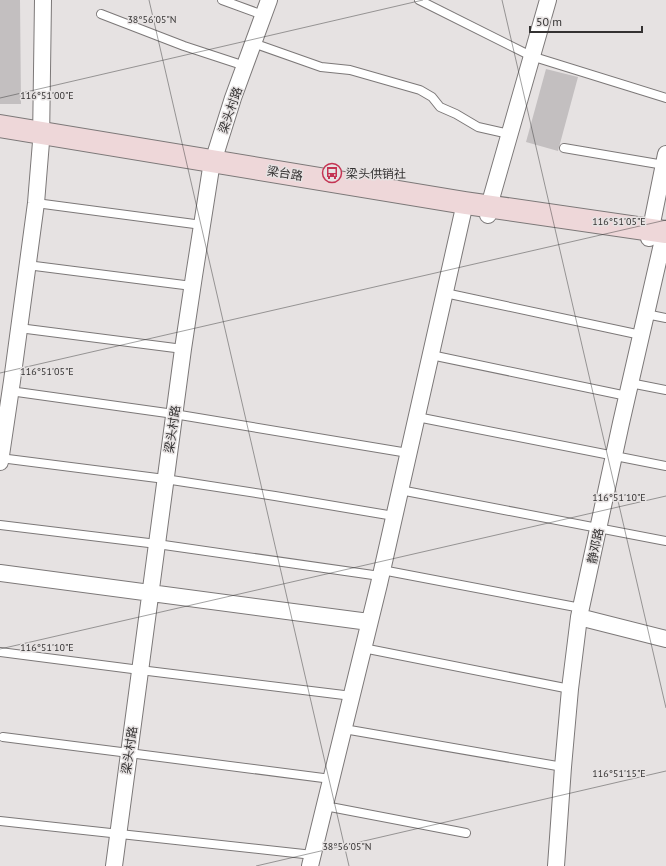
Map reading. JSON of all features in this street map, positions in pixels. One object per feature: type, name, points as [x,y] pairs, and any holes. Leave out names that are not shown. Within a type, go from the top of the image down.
[{"type":"main road","name":"梁台路","points":[[0,126],[41,137],[213,164],[464,207],[660,235]]},
{"type":"main road","name":"梁台路","points":[[0,135],[41,137]]},
{"type":"street","points":[[0,462],[2,434],[10,391],[36,203],[41,137],[43,0]]},
{"type":"street","name":"梁头村路","points":[[114,866],[165,479],[202,225],[213,164],[222,132],[269,0]]},
{"type":"street","points":[[488,210],[548,0]]},
{"type":"street","name":"静邓路","points":[[556,866],[570,689],[580,612],[646,314],[660,235],[665,160]]},
{"type":"street","points":[[312,861],[381,573],[464,207]]},
{"type":"street","points":[[0,573],[369,622]]},
{"type":"street","points":[[580,612],[666,638]]},
{"type":"lane","points":[[222,0],[263,15]]},
{"type":"lane","points":[[419,0],[531,56],[666,98]]},
{"type":"lane","points":[[101,14],[184,46],[245,66]]},
{"type":"lane","points":[[253,44],[321,67],[350,70],[420,90],[432,97],[440,107],[478,126],[509,134]]},
{"type":"lane","points":[[564,148],[665,160]]},
{"type":"lane","points":[[36,203],[202,225]]},
{"type":"lane","points":[[28,265],[192,286]]},
{"type":"lane","points":[[445,293],[641,336]]},
{"type":"lane","points":[[646,314],[666,318]]},
{"type":"lane","points":[[19,328],[183,349]]},
{"type":"lane","points":[[431,355],[629,390],[666,390]]},
{"type":"lane","points":[[10,391],[174,414],[408,453]]},
{"type":"lane","points":[[417,417],[666,466]]},
{"type":"lane","points":[[0,458],[165,479],[394,516]]},
{"type":"lane","points":[[400,490],[666,542]]},
{"type":"lane","points":[[0,525],[381,573],[580,612]]},
{"type":"lane","points":[[363,648],[570,689]]},
{"type":"lane","points":[[0,652],[352,696]]},
{"type":"lane","points":[[344,728],[563,767]]},
{"type":"lane","points":[[4,737],[332,779]]},
{"type":"lane","points":[[325,806],[466,833]]},
{"type":"lane","points":[[0,821],[118,834],[312,861]]},
{"type":"building","points":[[0,0],[20,0],[21,104],[0,104]]},
{"type":"building","points":[[546,69],[578,77],[558,151],[526,142]]},
{"type":"place","name":"梁头供销社","points":[[332,173]]}]
